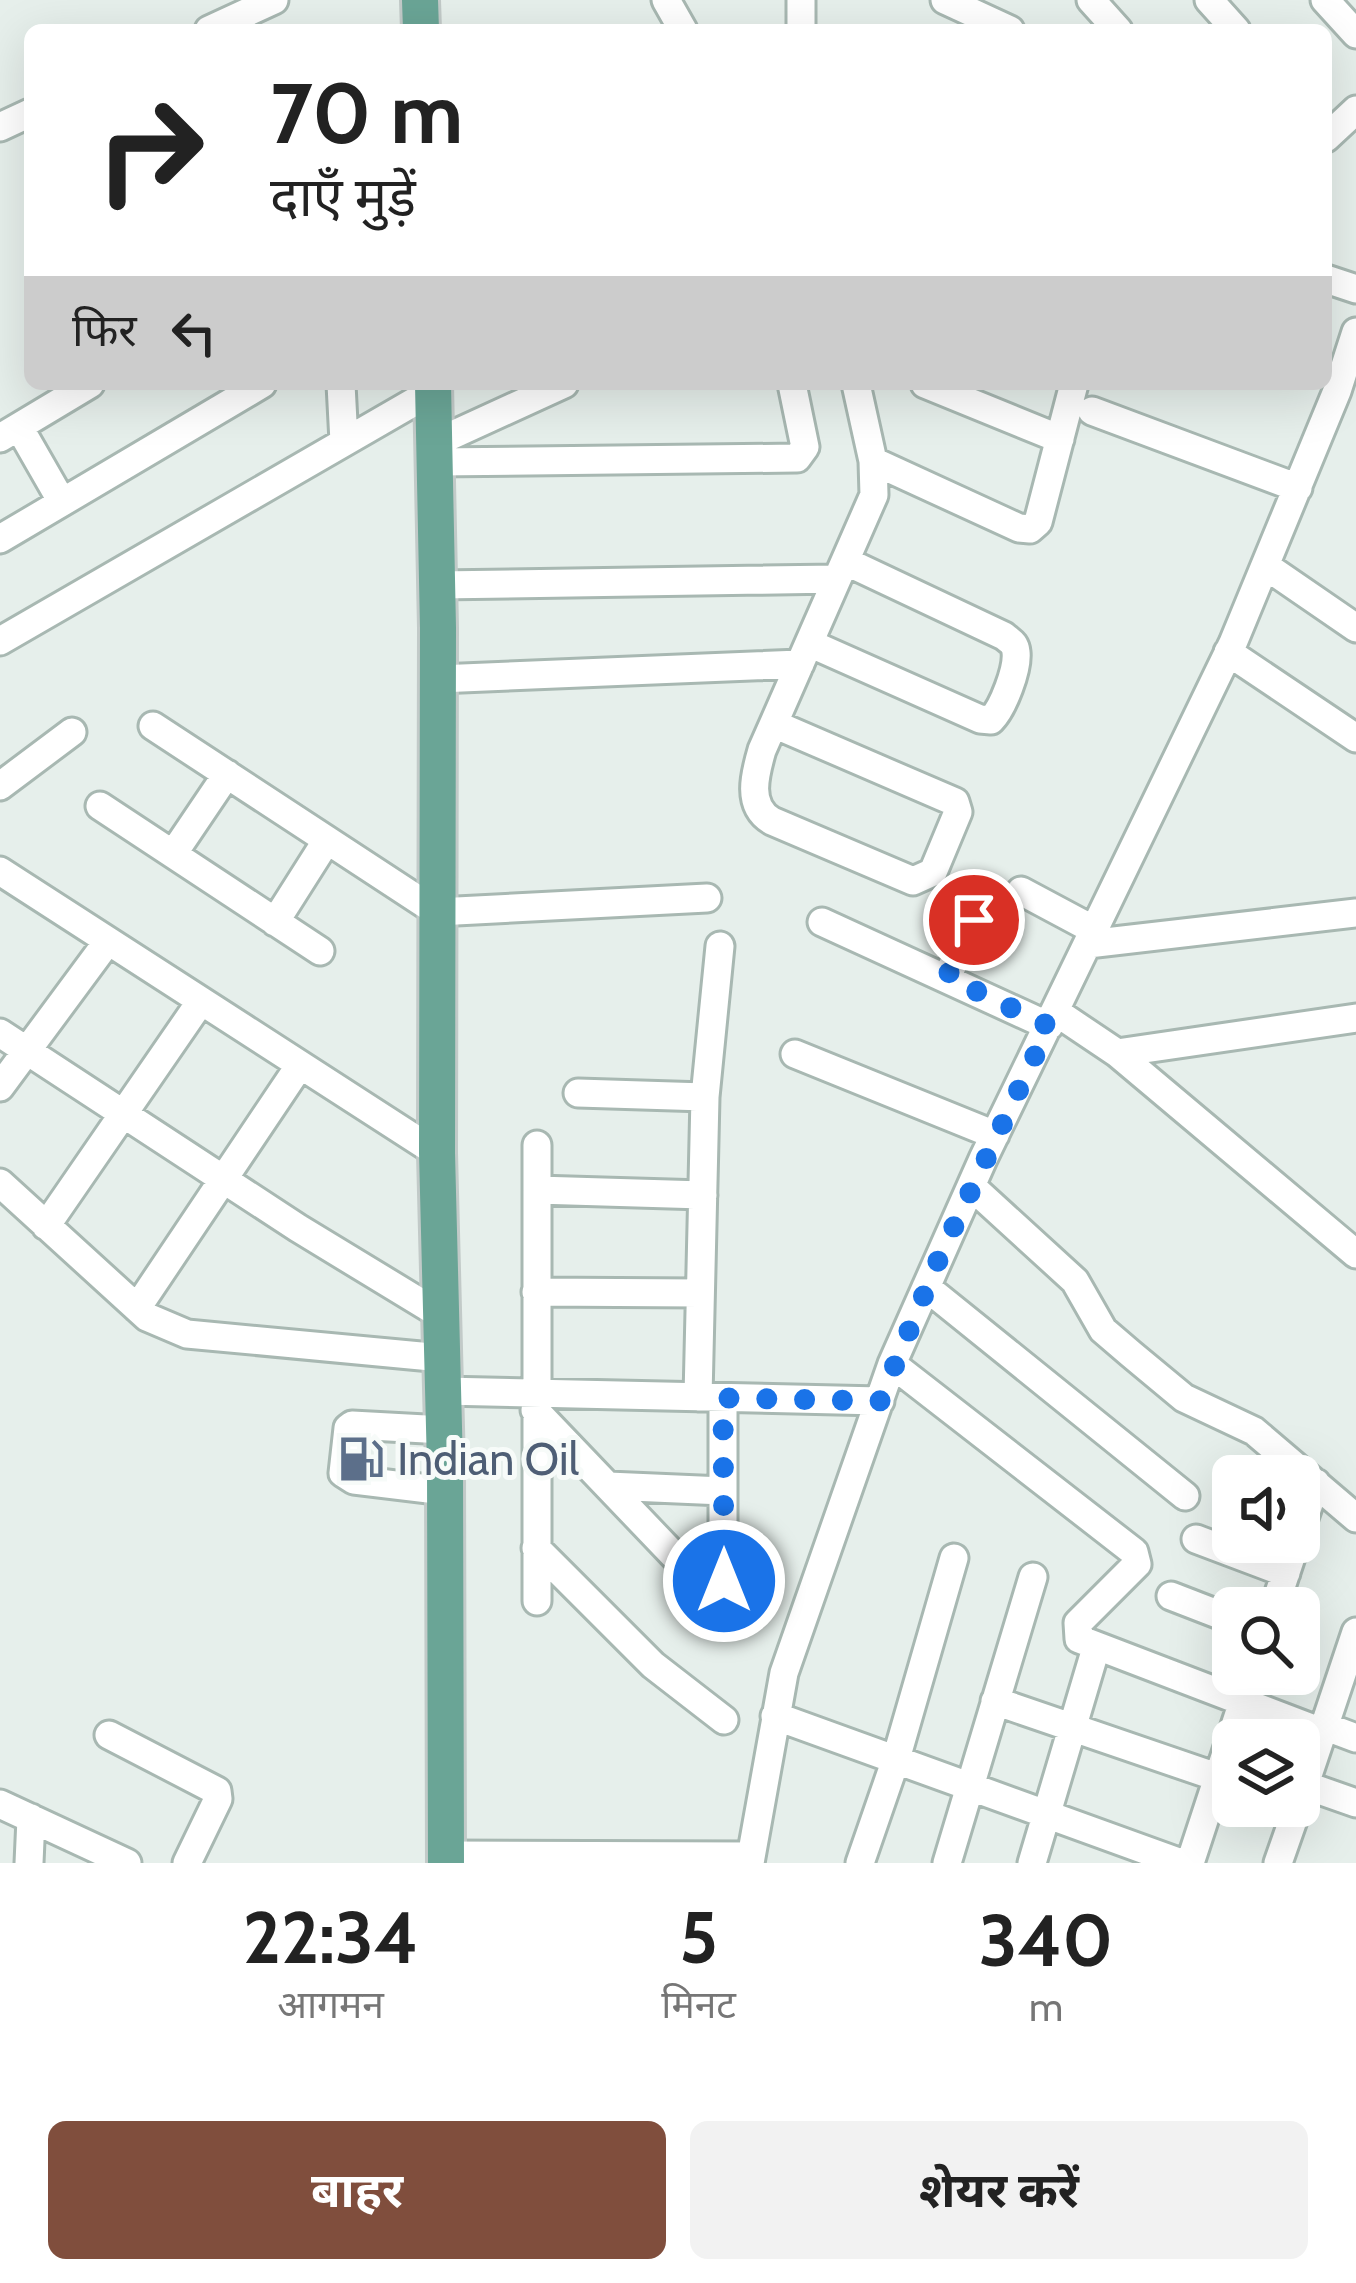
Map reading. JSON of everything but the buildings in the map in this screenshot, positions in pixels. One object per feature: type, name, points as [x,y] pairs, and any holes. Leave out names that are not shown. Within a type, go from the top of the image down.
[{"type":"main road","points":[[433,390],[438,679],[436,1153],[446,1491],[446,1859]]},
{"type":"street","points":[[222,24],[274,0]]},
{"type":"street","points":[[944,0],[993,24]]},
{"type":"street","points":[[974,0],[997,24]]},
{"type":"street","points":[[1091,0],[1113,24]]},
{"type":"street","points":[[1209,0],[1231,24]]},
{"type":"street","points":[[1325,0],[1356,34]]},
{"type":"street","points":[[1332,130],[1356,110]]},
{"type":"street","points":[[1332,379],[1356,332]]},
{"type":"street","points":[[62,502],[9,432],[80,390]]},
{"type":"street","points":[[0,539],[252,390]]},
{"type":"street","points":[[341,390],[344,442]]},
{"type":"street","points":[[0,641],[428,390]]},
{"type":"street","points":[[435,452],[553,390]]},
{"type":"street","points":[[435,452],[797,458],[805,446],[793,390]]},
{"type":"street","points":[[774,724],[955,802],[958,812],[933,872],[913,881],[761,814],[755,798],[755,776],[774,724],[874,495],[873,461],[857,390]]},
{"type":"street","points":[[939,390],[1060,440]]},
{"type":"street","points":[[873,461],[1030,529],[1038,522],[1072,390]]},
{"type":"street","points":[[446,1859],[751,1859],[775,1716],[800,1624],[892,1364],[995,1135],[1228,652],[1298,488],[1327,390]]},
{"type":"street","points":[[1092,411],[1298,488]]},
{"type":"street","points":[[1266,566],[1356,628]]},
{"type":"street","points":[[437,585],[841,570],[1004,636],[1014,644],[1017,655],[999,712],[991,720],[804,654],[438,679]]},
{"type":"street","points":[[1228,652],[1356,737]]},
{"type":"street","points":[[153,726],[437,912],[707,898]]},
{"type":"street","points":[[0,786],[72,732]]},
{"type":"street","points":[[173,854],[227,774]]},
{"type":"street","points":[[100,806],[320,951]]},
{"type":"street","points":[[275,922],[327,840]]},
{"type":"street","points":[[0,871],[436,1153]]},
{"type":"street","points":[[1021,891],[1091,937],[1356,913]]},
{"type":"street","points":[[947,977],[974,920]]},
{"type":"street","points":[[822,922],[1052,1019],[1117,1053],[1356,1254]]},
{"type":"street","points":[[0,1087],[108,941]]},
{"type":"street","points":[[535,1401],[608,1486],[715,1594],[724,1581],[723,1491],[700,1293],[705,1097],[720,946]]},
{"type":"street","points":[[46,1226],[202,1001]]},
{"type":"street","points":[[1117,1053],[1354,1020]]},
{"type":"street","points":[[0,1033],[441,1315]]},
{"type":"street","points":[[795,1054],[995,1135]]},
{"type":"street","points":[[137,1308],[301,1065]]},
{"type":"street","points":[[578,1094],[705,1097]]},
{"type":"street","points":[[537,1145],[537,1601]]},
{"type":"street","points":[[0,1183],[137,1308],[166,1328],[187,1334],[443,1374],[535,1401],[710,1397],[880,1401]]},
{"type":"street","points":[[971,1186],[1075,1281],[1112,1339],[1184,1398],[1254,1430],[1283,1455]]},
{"type":"street","points":[[536,1190],[703,1195]]},
{"type":"street","points":[[926,1287],[1185,1496]]},
{"type":"street","points":[[536,1292],[700,1293]]},
{"type":"street","points":[[892,1364],[1134,1552],[1137,1564],[1078,1623],[1079,1639],[1242,1702],[1356,1738]]},
{"type":"street","points":[[444,1430],[350,1426],[343,1474],[353,1480],[446,1491]]},
{"type":"street","points":[[608,1486],[723,1491]]},
{"type":"street","points":[[1320,1486],[1356,1518]]},
{"type":"street","points":[[1196,1539],[1286,1573]]},
{"type":"street","points":[[536,1548],[653,1664],[724,1720]]},
{"type":"street","points":[[860,1863],[896,1759],[954,1558]]},
{"type":"street","points":[[1281,1587],[1289,1563]]},
{"type":"street","points":[[947,1863],[1034,1577]]},
{"type":"street","points":[[1171,1596],[1212,1612]]},
{"type":"street","points":[[1320,1737],[1355,1638]]},
{"type":"street","points":[[1032,1863],[1096,1648]]},
{"type":"street","points":[[1237,1719],[1244,1695]]},
{"type":"street","points":[[995,1701],[1212,1763]]},
{"type":"street","points":[[775,1716],[1186,1863],[1212,1797]]},
{"type":"street","points":[[109,1736],[217,1791],[218,1799],[187,1863]]},
{"type":"street","points":[[1320,1797],[1356,1803]]},
{"type":"street","points":[[0,1804],[128,1863]]},
{"type":"street","points":[[29,1863],[31,1818]]},
{"type":"street","points":[[1279,1863],[1290,1827]]},
{"type":"place","name":"Indian Oil","points":[[361,1459]]},
{"type":"route","points":[[724,1581],[723,1398],[880,1401],[983,1159],[1049,1026],[947,977],[974,920]]}]
